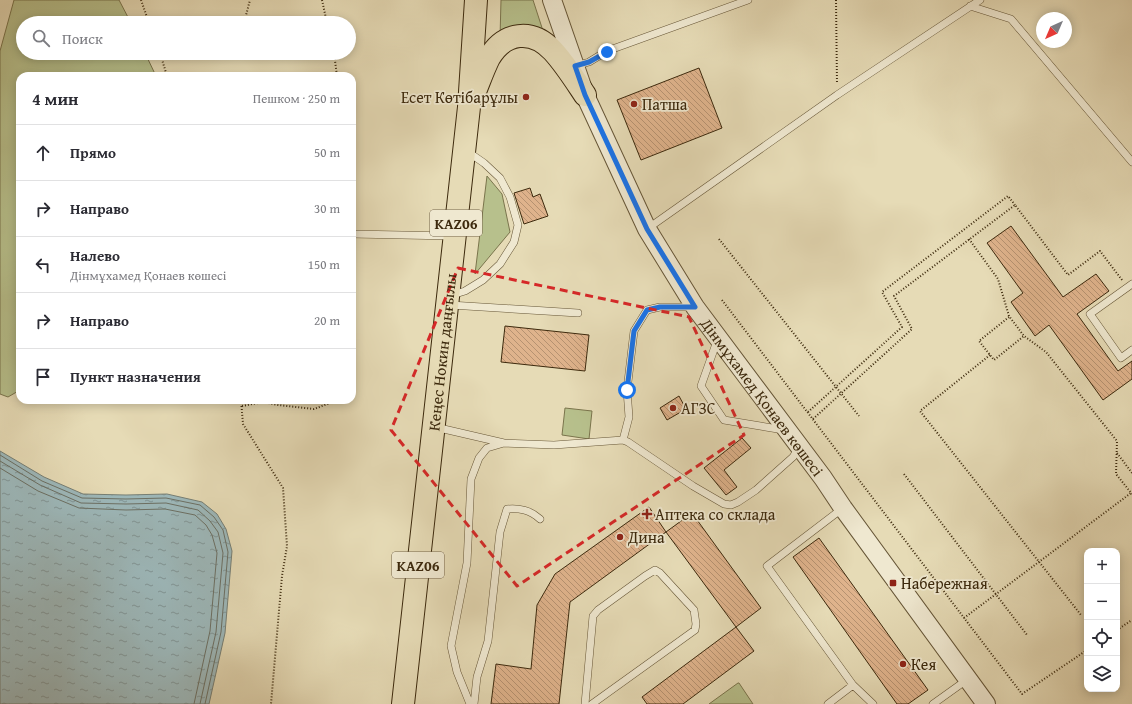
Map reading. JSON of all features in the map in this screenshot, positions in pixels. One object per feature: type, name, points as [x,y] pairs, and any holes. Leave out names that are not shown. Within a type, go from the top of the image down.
[{"type":"highway","name":"Кеңес Нокин даңғылы","points":[[403,704],[469,107],[476,0]]},
{"type":"highway","points":[[469,107],[488,59],[493,52],[504,41],[523,35],[537,39],[552,49],[585,95]]},
{"type":"street","name":"Дінмұхамед Қонаев көшесі","points":[[552,0],[585,95],[647,229],[695,307],[823,478],[843,508],[986,704]]},
{"type":"lane","points":[[575,66],[589,62],[607,52],[748,0]]},
{"type":"lane","points":[[647,229],[837,95],[980,0]]},
{"type":"lane","points":[[970,6],[1011,19],[1132,162]]},
{"type":"lane","points":[[447,301],[483,280],[500,264],[514,242],[518,225],[510,197],[500,178],[484,163],[464,150]]},
{"type":"lane","points":[[356,234],[454,236]]},
{"type":"lane","points":[[1130,285],[1090,314],[1121,358],[1132,350]]},
{"type":"lane","points":[[447,301],[578,313]]},
{"type":"lane","points":[[623,440],[629,417],[627,390],[634,331],[647,310],[660,307],[695,307]]},
{"type":"lane","points":[[718,338],[701,386],[724,420],[786,430]]},
{"type":"lane","points":[[433,427],[504,443],[554,445],[623,440],[632,444],[694,486],[724,504],[731,505],[756,490],[793,457],[799,447]]},
{"type":"lane","points":[[470,704],[457,672],[452,646],[467,563],[471,479],[479,458],[487,448],[504,443]]},
{"type":"lane","points":[[474,704],[477,678],[488,641],[500,532],[507,509],[516,508],[533,512],[540,519]]},
{"type":"lane","points":[[843,508],[767,566],[853,685],[873,704]]},
{"type":"lane","points":[[585,704],[593,616],[604,606],[655,570],[660,573],[694,610],[696,624],[695,630],[592,704]]},
{"type":"lane","points":[[933,704],[968,679]]},
{"type":"lane","points":[[828,704],[853,685]]},
{"type":"path","points":[[141,0],[147,16]]},
{"type":"path","points":[[246,16],[250,0]]},
{"type":"path","points":[[322,0],[326,16]]},
{"type":"path","points":[[836,0],[837,95]]},
{"type":"path","points":[[162,60],[167,72]]},
{"type":"path","points":[[335,60],[336,72]]},
{"type":"path","points":[[808,412],[902,327],[882,292],[1008,196],[1068,276],[1100,251],[1130,285]]},
{"type":"path","points":[[813,419],[912,329],[894,296],[1015,205]]},
{"type":"path","points":[[719,239],[860,416]]},
{"type":"path","points":[[964,618],[1131,493],[1116,474],[1117,441],[1046,352],[1024,336],[1009,316],[998,279],[969,239]]},
{"type":"path","points":[[722,300],[1022,694],[1084,652]]},
{"type":"path","points":[[1009,316],[979,340],[990,355],[994,360],[1024,336]]},
{"type":"path","points":[[990,355],[920,411],[1081,615]]},
{"type":"path","points":[[252,404],[242,406],[243,424],[284,488],[287,546],[282,576],[271,704]]},
{"type":"path","points":[[273,404],[314,408],[326,404]]},
{"type":"path","points":[[1117,452],[1132,473]]},
{"type":"path","points":[[904,474],[1027,635]]},
{"type":"path","points":[[1120,628],[1132,620]]},
{"type":"highlighted area","points":[[458,268],[689,317],[744,435],[517,586],[391,430]]},
{"type":"green space","points":[[14,0],[119,0],[127,16],[16,16],[16,60],[148,60],[154,72],[16,72],[16,392],[8,397],[0,394],[0,51]]},
{"type":"green space","points":[[501,0],[533,0],[545,37],[500,38]]},
{"type":"green space","points":[[487,176],[502,194],[510,232],[475,274]]},
{"type":"green space","points":[[565,408],[592,411],[589,439],[562,435]]},
{"type":"green space","points":[[738,683],[753,704],[709,704]]},
{"type":"water","points":[[0,451],[44,477],[83,494],[167,494],[202,502],[217,514],[226,529],[232,551],[225,633],[209,704],[0,704]]},
{"type":"building","points":[[699,68],[722,128],[641,160],[617,100]]},
{"type":"building","points":[[530,188],[533,197],[540,194],[548,216],[524,224],[514,193]]},
{"type":"building","points":[[1011,226],[1063,297],[1096,274],[1109,291],[1077,314],[1118,371],[1132,361],[1132,379],[1103,400],[1049,325],[1035,336],[1011,302],[1023,293],[987,243]]},
{"type":"building","points":[[505,326],[589,335],[585,371],[501,362]]},
{"type":"building","name":"АГЗС","points":[[679,396],[686,409],[667,420],[660,408]]},
{"type":"building","points":[[742,438],[751,448],[724,470],[737,487],[726,495],[704,468]]},
{"type":"building","points":[[649,507],[666,532],[570,602],[559,704],[491,704],[496,664],[531,669],[537,605],[555,574]]},
{"type":"building","points":[[692,513],[761,608],[736,627],[666,532]]},
{"type":"building","points":[[819,538],[928,690],[908,704],[897,704],[793,557]]},
{"type":"building","points":[[736,627],[754,651],[683,704],[647,704],[642,697]]},
{"type":"place","name":"Есет Көтібарұлы","points":[[526,97]]},
{"type":"place","name":"Патша","points":[[634,104]]},
{"type":"place","name":"АГЗС","points":[[673,408]]},
{"type":"place","name":"Аптека со склада","points":[[647,514]]},
{"type":"place","name":"Дина","points":[[620,537]]},
{"type":"place","name":"Набережная","points":[[893,583]]},
{"type":"place","name":"Кея","points":[[903,664]]},
{"type":"route","points":[[607,52],[589,62],[575,66],[585,95],[647,229],[695,307],[660,307],[647,310],[634,331],[627,390]]}]
